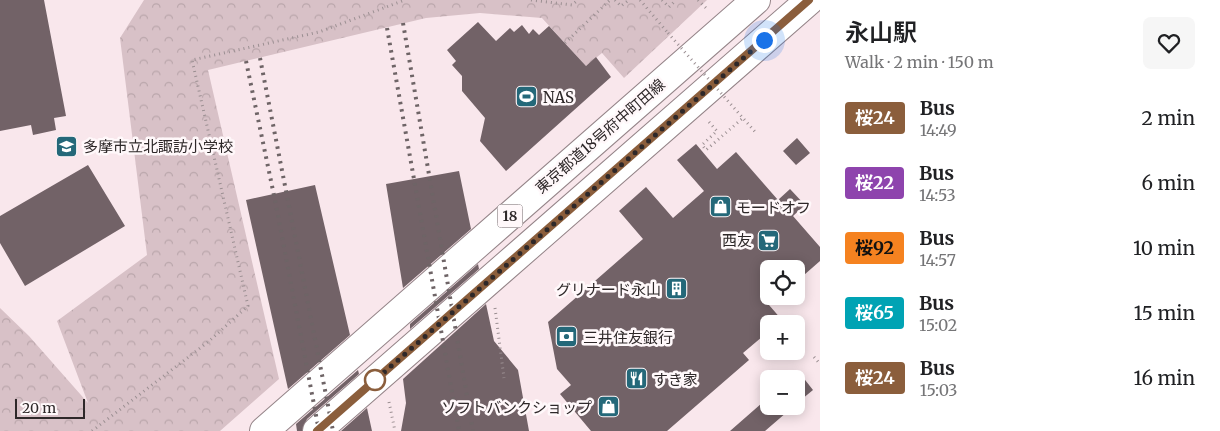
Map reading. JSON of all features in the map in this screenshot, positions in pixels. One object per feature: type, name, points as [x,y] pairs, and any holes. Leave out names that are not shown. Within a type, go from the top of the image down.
[{"type":"main road","name":"東京都道18号府中町田線","points":[[264,431],[756,0]]},
{"type":"main road","name":"18","points":[[317,431],[810,0]]},
{"type":"path","points":[[92,431],[208,342],[248,306],[192,60],[319,32],[404,0]]},
{"type":"path","points":[[531,0],[572,6],[578,0]]},
{"type":"path","points":[[565,43],[610,0]]},
{"type":"path","points":[[615,0],[621,6],[629,0]]},
{"type":"path","points":[[640,0],[758,134]]},
{"type":"path","points":[[662,0],[669,7],[676,0]]},
{"type":"path","points":[[698,0],[712,15]]},
{"type":"path","points":[[705,118],[717,131],[702,145],[706,150],[743,118]]},
{"type":"path","points":[[494,300],[504,378]]},
{"type":"path","points":[[814,357],[820,364]]},
{"type":"path","points":[[386,393],[395,431]]},
{"type":"green space","points":[[144,0],[707,0],[624,78],[602,53],[586,66],[542,18],[480,13],[426,18],[208,70],[279,379],[220,431],[0,431],[0,308],[29,336],[88,403],[57,321],[147,255],[120,38]]},
{"type":"building","points":[[0,0],[44,0],[66,116],[54,118],[56,130],[33,135],[31,125],[0,131]]},
{"type":"building","points":[[478,22],[496,41],[510,28],[514,32],[522,25],[529,34],[533,29],[539,35],[549,26],[586,66],[596,57],[611,77],[506,171],[480,141],[485,118],[462,91],[462,76],[452,65],[456,61],[447,50]]},
{"type":"building","points":[[797,138],[810,153],[796,165],[783,151]]},
{"type":"building","name":"グリナード永山","points":[[696,144],[717,169],[736,152],[778,200],[790,189],[805,205],[793,216],[820,247],[820,261],[805,274],[805,260],[760,260],[760,305],[769,305],[778,315],[760,315],[760,339],[743,353],[749,360],[667,431],[591,431],[560,394],[571,385],[557,369],[548,322],[643,239],[619,211],[646,187],[673,218],[704,191],[677,160]]},
{"type":"building","points":[[88,165],[125,226],[25,286],[0,243],[0,216]]},
{"type":"building","points":[[459,171],[471,229],[403,288],[386,184]]},
{"type":"building","points":[[315,185],[350,335],[288,389],[246,200]]},
{"type":"building","points":[[478,264],[479,269],[410,329],[410,324]]},
{"type":"building","points":[[486,304],[494,341],[518,370],[529,431],[401,431],[406,403],[403,379]]},
{"type":"building","points":[[358,370],[359,374],[307,419],[302,431],[297,431],[296,424]]},
{"type":"building","points":[[805,380],[813,390],[805,397]]},
{"type":"building","points":[[760,405],[760,415],[784,415],[765,431],[730,431]]},
{"type":"building","points":[[367,408],[372,431],[341,431]]},
{"type":"railway","points":[[403,23],[473,431]]},
{"type":"railway","points":[[387,28],[459,431]]},
{"type":"railway","points":[[260,58],[333,431]]},
{"type":"railway","points":[[246,61],[276,205],[319,431]]},
{"type":"bus line","name":"桜24","points":[[317,431],[809,0]]},
{"type":"place","name":"NAS","points":[[527,97]]},
{"type":"place","name":"多摩市立北諏訪小学校","points":[[67,146]]},
{"type":"place","name":"モードオフ","points":[[720,207]]},
{"type":"place","name":"西友","points":[[768,240]]},
{"type":"place","name":"グリナード永山","points":[[677,289]]},
{"type":"place","name":"三井住友銀行","points":[[567,337]]},
{"type":"place","name":"すき家","points":[[637,379]]},
{"type":"place","name":"ソフトバンクショップ","points":[[608,407]]},
{"type":"route","points":[[375,380],[373,382],[764,40]]}]
